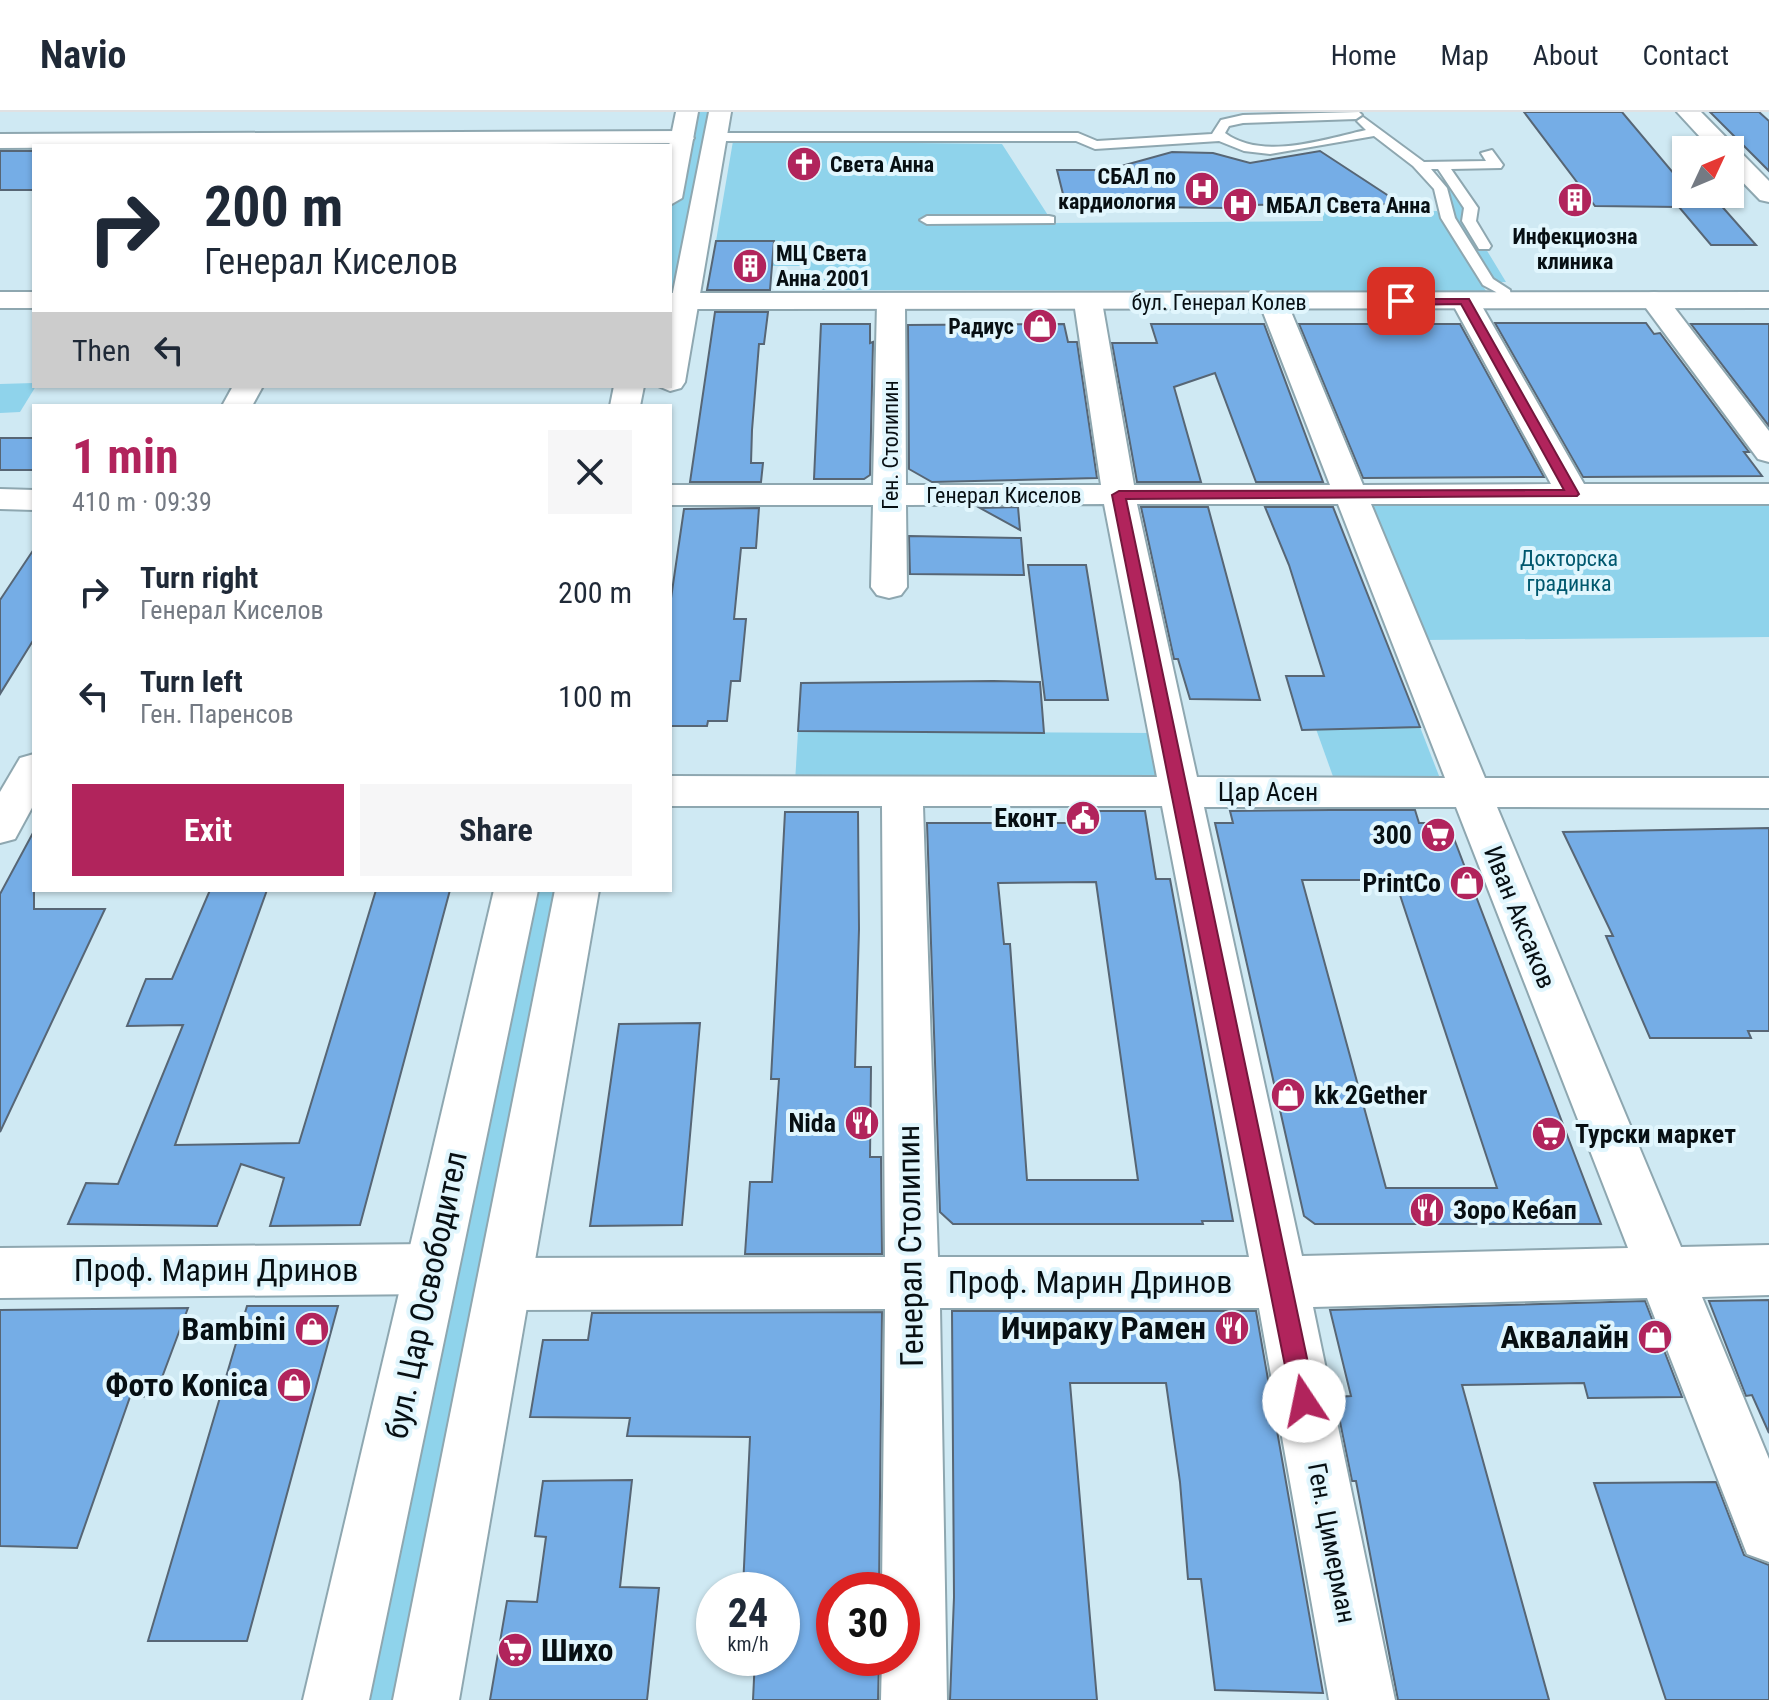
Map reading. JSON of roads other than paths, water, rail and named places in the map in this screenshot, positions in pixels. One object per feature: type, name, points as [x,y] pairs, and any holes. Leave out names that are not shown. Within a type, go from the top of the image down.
[{"type":"street","points":[[394,142],[410,112]]},
{"type":"street","points":[[672,188],[687,112]]},
{"type":"street","points":[[1688,112],[1711,136]]},
{"type":"street","points":[[672,361],[677,302],[717,125]]},
{"type":"street","points":[[3,131],[394,142],[682,138]]},
{"type":"street","points":[[1744,169],[1769,195]]},
{"type":"street","name":"бул. Генерал Колев","points":[[677,302],[1465,301],[1505,295],[1769,300]]},
{"type":"street","points":[[0,300],[32,300]]},
{"type":"street","points":[[1654,300],[1769,452]]},
{"type":"street","points":[[1465,301],[1573,494]]},
{"type":"street","name":"Ген. Цимерман","points":[[1088,302],[1119,495],[1281,1282],[1362,1700]]},
{"type":"street","name":"Иван Аксаков","points":[[1273,302],[1769,1532]]},
{"type":"street","name":"Ген. Столипин","points":[[889,587],[891,303]]},
{"type":"street","name":"Генерал Киселов","points":[[672,495],[1769,494]]},
{"type":"street","points":[[0,499],[32,500]]},
{"type":"street","points":[[0,828],[22,783]]},
{"type":"street","name":"Цар Асен","points":[[672,791],[1769,793]]},
{"type":"street","name":"Генерал Столипин","points":[[902,791],[912,1283],[914,1700]]},
{"type":"street","name":"бул. Цар Освободител","points":[[336,1700],[516,892]]},
{"type":"street","points":[[426,1700],[506,1284],[577,892]]},
{"type":"street","name":"Проф. Марин Дринов","points":[[0,1273],[431,1269]]},
{"type":"street","name":"Проф. Марин Дринов","points":[[506,1284],[1281,1282],[1769,1270]]},
{"type":"lane","points":[[1220,137],[1221,126],[1233,121],[1354,113],[1422,165],[1449,207],[1448,218],[1488,282],[1505,295]]},
{"type":"lane","points":[[717,125],[1078,137],[1095,145],[1220,137],[1231,144],[1264,150],[1375,132]]},
{"type":"lane","points":[[1422,165],[1496,165],[1487,153]]},
{"type":"lane","points":[[1442,165],[1471,208],[1469,221],[1506,282],[1505,295]]},
{"type":"lane","points":[[927,220],[1049,220]]},
{"type":"place","name":"Света Анна","points":[[804,164]]},
{"type":"place","name":"СБАЛ по кардиология","points":[[1202,189]]},
{"type":"place","name":"Инфекциозна клиника","points":[[1575,200]]},
{"type":"place","name":"МБАЛ Света Анна","points":[[1240,205]]},
{"type":"place","name":"МЦ Света Анна 2001","points":[[750,266]]},
{"type":"place","name":"Радиус","points":[[1040,326]]},
{"type":"place","name":"Еконт","points":[[1083,818]]},
{"type":"place","name":"300","points":[[1438,835]]},
{"type":"place","name":"PrintCo","points":[[1467,883]]},
{"type":"place","name":"kk 2Gether","points":[[1288,1095]]},
{"type":"place","name":"Nida","points":[[862,1123]]},
{"type":"place","name":"Турски маркет","points":[[1549,1134]]},
{"type":"place","name":"Зоро Кебап","points":[[1427,1210]]},
{"type":"place","name":"Ичираку Рамен","points":[[1232,1328]]},
{"type":"place","name":"Bambini","points":[[312,1329]]},
{"type":"place","name":"Аквалайн","points":[[1655,1337]]},
{"type":"place","name":"Фото Konica","points":[[294,1385]]},
{"type":"place","name":"Шихо","points":[[515,1650]]},
{"type":"park label","name":"Докторска градинка","points":[[1569,570]]}]
